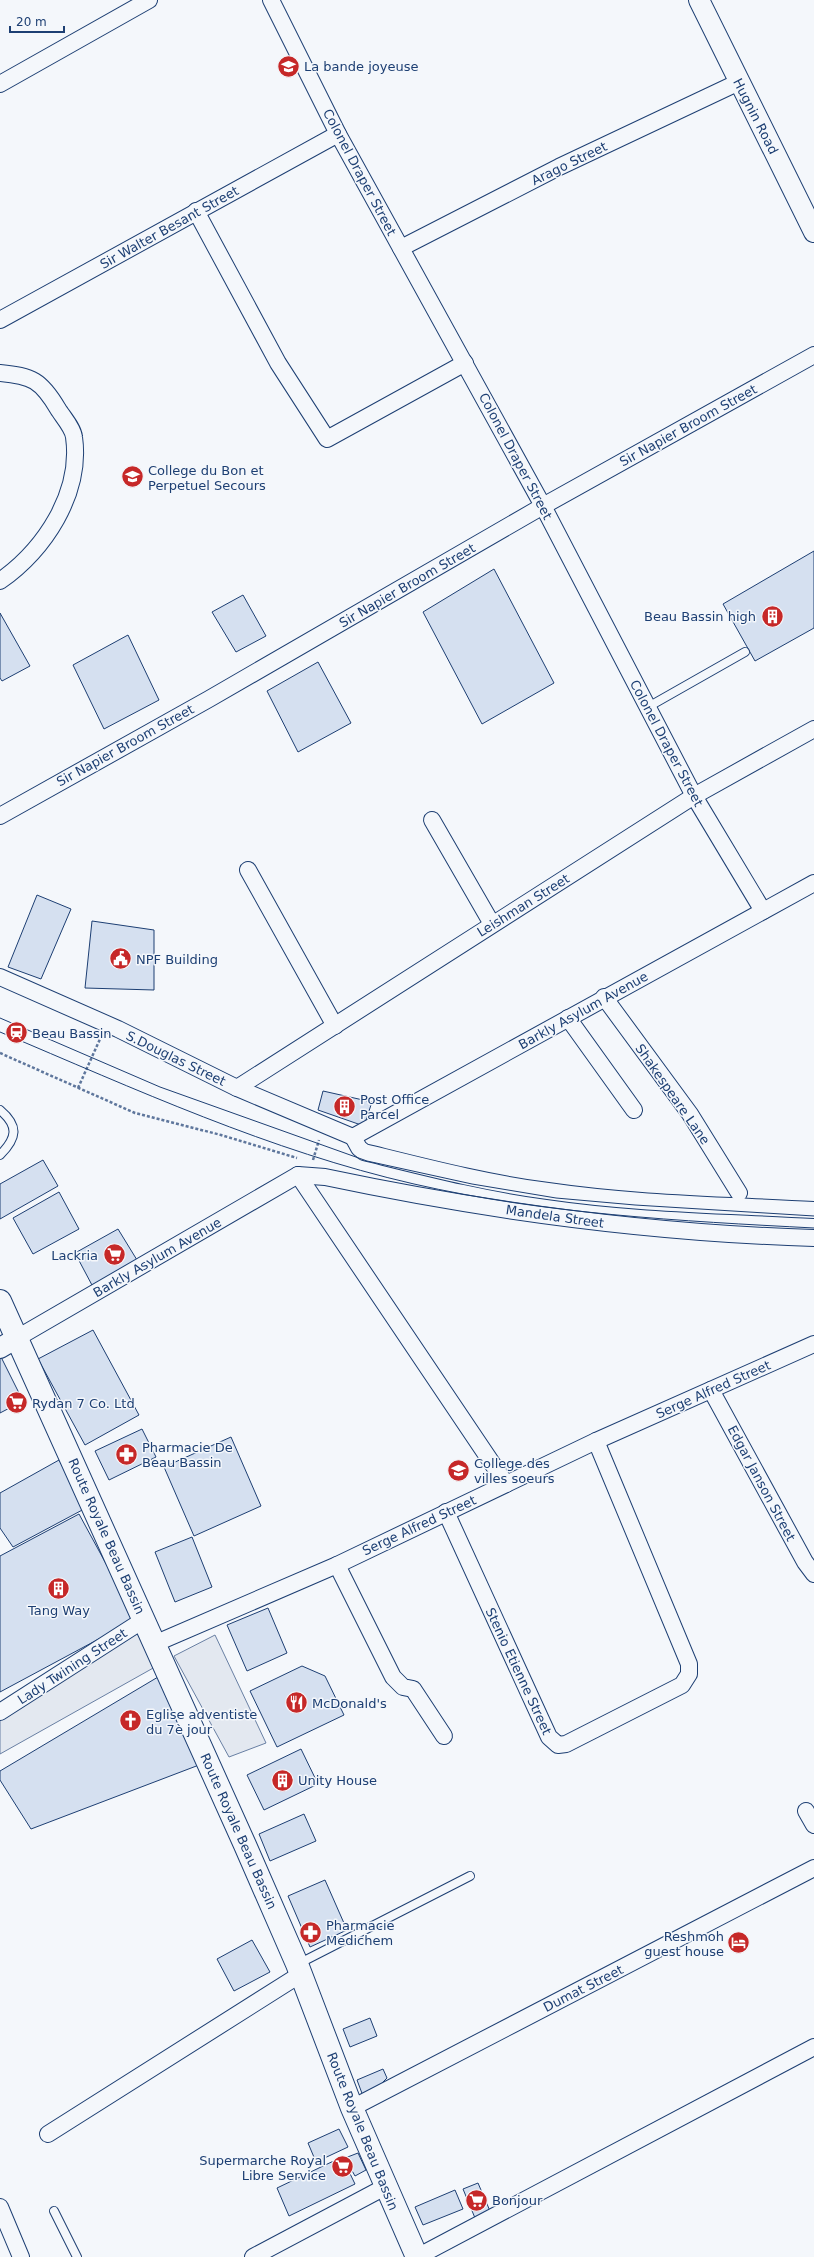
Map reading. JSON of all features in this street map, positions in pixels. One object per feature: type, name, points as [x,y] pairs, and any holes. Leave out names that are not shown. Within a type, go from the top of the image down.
[{"type":"main road","name":"Route Royale Beau Bassin","points":[[0,1301],[8,1343],[145,1620],[154,1644],[245,1845],[299,1969],[352,2108],[385,2187],[417,2257]]},
{"type":"street","points":[[0,84],[149,0]]},
{"type":"street","name":"Colonel Draper Street","points":[[272,0],[338,134],[543,506],[694,796],[763,910]]},
{"type":"street","name":"Hugnin Road","points":[[699,0],[814,232]]},
{"type":"street","name":"Arago Street","points":[[401,248],[559,167],[739,82]]},
{"type":"street","name":"Sir Walter Besant Street","points":[[0,320],[338,134]]},
{"type":"street","points":[[196,211],[278,363],[328,439],[465,363]]},
{"type":"street","name":"Sir Napier Broom Street","points":[[0,816],[209,699],[543,506],[814,355]]},
{"type":"street","points":[[0,373],[26,375],[41,385],[74,436],[75,469],[58,517],[41,545],[16,570],[0,582]]},
{"type":"street","name":"Leishman Street","points":[[236,1088],[694,796],[814,729]]},
{"type":"street","points":[[432,820],[492,924]]},
{"type":"street","points":[[248,870],[334,1026]]},
{"type":"street","name":"Barkly Asylum Avenue","points":[[346,1135],[568,1018],[814,883]]},
{"type":"street","name":"S.Douglas Street","points":[[0,977],[107,1024],[236,1088],[346,1135]]},
{"type":"street","name":"Shakespeare Lane","points":[[604,997],[690,1114],[739,1193]]},
{"type":"street","points":[[568,1018],[634,1110]]},
{"type":"street","points":[[346,1135],[364,1152],[436,1170],[547,1191],[598,1197],[814,1210]]},
{"type":"street","points":[[298,1176],[506,1484]]},
{"type":"street","name":"Barkly Asylum Avenue","points":[[8,1343],[298,1176]]},
{"type":"street","name":"Mandela Street","points":[[298,1176],[325,1177],[484,1206],[587,1222],[731,1235],[814,1238]]},
{"type":"street","name":"Serge Alfred Street","points":[[154,1644],[337,1564],[596,1441],[814,1344]]},
{"type":"street","name":"Edgar Janson Street","points":[[711,1390],[805,1562],[814,1574]]},
{"type":"street","name":"Stenio Etienne Street","points":[[446,1512],[549,1738],[558,1745],[566,1744],[682,1684],[689,1674],[689,1664],[596,1441]]},
{"type":"street","points":[[337,1564],[393,1677],[402,1687],[413,1689],[444,1736]]},
{"type":"street","name":"Lady Twining Street","points":[[0,1712],[145,1620]]},
{"type":"street","points":[[806,1812],[814,1825]]},
{"type":"street","name":"Dumat Street","points":[[352,2108],[814,1868]]},
{"type":"street","points":[[48,2134],[299,1969]]},
{"type":"street","points":[[417,2257],[814,2047]]},
{"type":"street","points":[[252,2257],[385,2187]]},
{"type":"street","points":[[0,2207],[21,2257]]},
{"type":"lane","points":[[648,708],[745,652]]},
{"type":"lane","points":[[0,1110],[9,1118],[14,1132],[12,1142],[0,1154]]},
{"type":"lane","points":[[299,1969],[470,1876]]},
{"type":"lane","points":[[54,2211],[77,2257]]},
{"type":"path","points":[[78,1088],[107,1024]]},
{"type":"path","points":[[0,1053],[135,1113],[221,1135],[305,1160]]},
{"type":"path","points":[[312,1162],[319,1140],[335,1145],[346,1135]]},
{"type":"shaded area","points":[[136,1631],[155,1667],[0,1754],[0,1717]]},
{"type":"shaded area","points":[[215,1635],[266,1743],[229,1757],[174,1656]]},
{"type":"building","name":"Beau Bassin high","points":[[814,551],[814,628],[755,661],[723,604]]},
{"type":"building","points":[[494,569],[554,683],[482,724],[423,612]]},
{"type":"building","points":[[243,595],[266,636],[236,652],[212,612]]},
{"type":"building","points":[[0,613],[30,666],[2,681],[0,678]]},
{"type":"building","points":[[128,635],[159,700],[104,729],[73,665]]},
{"type":"building","points":[[318,662],[351,723],[298,752],[267,691]]},
{"type":"building","points":[[37,895],[71,909],[41,979],[8,967]]},
{"type":"building","name":"NPF Building","points":[[92,921],[154,930],[154,990],[85,988]]},
{"type":"building","name":"Post Office Parcel","points":[[323,1091],[372,1102],[364,1126],[318,1110]]},
{"type":"building","points":[[43,1160],[58,1186],[0,1219],[0,1184]]},
{"type":"building","points":[[59,1192],[79,1229],[33,1254],[13,1218]]},
{"type":"building","points":[[118,1229],[137,1260],[93,1287],[75,1253]]},
{"type":"building","points":[[93,1330],[139,1415],[85,1445],[38,1359]]},
{"type":"building","points":[[1,1357],[23,1401],[0,1413],[0,1358]]},
{"type":"building","name":"Pharmacie De Beau Bassin","points":[[142,1429],[156,1457],[109,1480],[95,1451]]},
{"type":"building","points":[[231,1437],[261,1506],[194,1536],[164,1467]]},
{"type":"building","points":[[59,1460],[86,1508],[13,1547],[0,1528],[0,1493]]},
{"type":"building","name":"Tang Way","points":[[79,1514],[136,1619],[0,1692],[0,1556]]},
{"type":"building","points":[[192,1537],[212,1587],[175,1602],[155,1552]]},
{"type":"building","points":[[268,1608],[287,1653],[247,1671],[227,1625]]},
{"type":"building","name":"McDonald's","points":[[302,1666],[325,1676],[344,1715],[277,1747],[250,1691]]},
{"type":"building","name":"Eglise adventiste du 7è jour","points":[[158,1677],[199,1765],[31,1829],[0,1780],[0,1771]]},
{"type":"building","name":"Unity House","points":[[301,1749],[318,1784],[264,1810],[247,1775]]},
{"type":"building","points":[[304,1814],[316,1841],[270,1861],[259,1834]]},
{"type":"building","points":[[325,1880],[347,1930],[310,1947],[288,1896]]},
{"type":"building","points":[[252,1940],[270,1972],[234,1991],[217,1959]]},
{"type":"building","points":[[370,2018],[377,2036],[350,2047],[343,2029]]},
{"type":"building","points":[[383,2069],[387,2078],[369,2096],[363,2096],[357,2080]]},
{"type":"building","points":[[339,2129],[348,2147],[316,2162],[308,2143]]},
{"type":"building","points":[[358,2153],[366,2170],[355,2176],[345,2158]]},
{"type":"building","points":[[342,2157],[355,2184],[289,2216],[277,2188]]},
{"type":"building","name":"Bonjour","points":[[478,2183],[490,2211],[475,2218],[463,2189]]},
{"type":"building","points":[[455,2190],[463,2209],[423,2225],[415,2207]]},
{"type":"tram line","points":[[0,1018],[160,1087],[367,1161],[472,1184],[556,1198],[635,1205],[814,1216]]},
{"type":"tram line","points":[[0,1032],[152,1096],[255,1136],[360,1170],[414,1184],[513,1203],[613,1215],[814,1228]]},
{"type":"place","name":"La bande joyeuse","points":[[288,66]]},
{"type":"place","name":"College du Bon et Perpetuel Secours","points":[[132,477]]},
{"type":"place","name":"Beau Bassin high","points":[[772,616]]},
{"type":"place","name":"NPF Building","points":[[121,959]]},
{"type":"place","name":"Beau Bassin","points":[[17,1033]]},
{"type":"place","name":"Post Office Parcel","points":[[345,1106]]},
{"type":"place","name":"Lackria","points":[[114,1255]]},
{"type":"place","name":"Rydan 7 Co. Ltd","points":[[16,1403]]},
{"type":"place","name":"Pharmacie De Beau Bassin","points":[[126,1454]]},
{"type":"place","name":"College des villes soeurs","points":[[459,1470]]},
{"type":"place","name":"Tang Way","points":[[59,1588]]},
{"type":"place","name":"McDonald's","points":[[297,1703]]},
{"type":"place","name":"Eglise adventiste du 7è jour","points":[[131,1721]]},
{"type":"place","name":"Unity House","points":[[282,1780]]},
{"type":"place","name":"Pharmacie Medichem","points":[[311,1932]]},
{"type":"place","name":"Reshmoh guest house","points":[[739,1943]]},
{"type":"place","name":"Supermarche Royal Libre Service","points":[[342,2167]]},
{"type":"place","name":"Bonjour","points":[[476,2200]]}]
